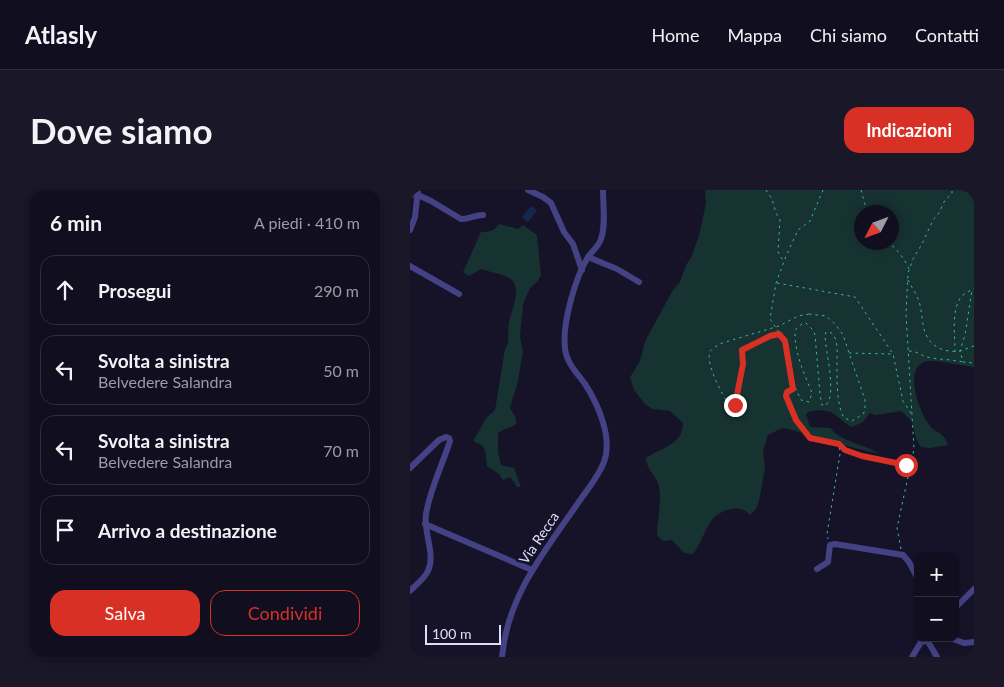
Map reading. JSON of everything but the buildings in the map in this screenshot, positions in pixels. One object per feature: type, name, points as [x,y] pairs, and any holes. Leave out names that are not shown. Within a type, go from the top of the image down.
[{"type":"street","points":[[528,190],[551,203],[564,232],[573,244],[582,270]]},
{"type":"street","points":[[582,270],[588,257],[602,238],[603,190]]},
{"type":"street","points":[[410,196],[417,192]]},
{"type":"street","points":[[417,192],[461,219],[465,220],[476,215],[483,215]]},
{"type":"street","points":[[410,230],[415,217],[417,192]]},
{"type":"street","points":[[588,257],[617,269],[639,282]]},
{"type":"street","points":[[410,266],[459,294]]},
{"type":"street","name":"Via Recca","points":[[502,657],[513,609],[522,588],[532,570],[602,468],[606,454],[607,439],[604,425],[590,392],[570,362],[565,348],[569,308],[582,270]]},
{"type":"street","points":[[410,468],[438,440],[446,437],[449,438],[450,442],[429,497],[425,524],[430,550],[429,567],[423,578],[410,591]]},
{"type":"street","points":[[425,524],[532,570]]},
{"type":"street","points":[[817,569],[828,562],[830,544],[903,555],[914,571]]},
{"type":"street","points":[[959,604],[974,589]]},
{"type":"street","points":[[959,641],[964,643],[974,642]]},
{"type":"street","points":[[912,657],[921,642]]},
{"type":"street","points":[[928,642],[936,657]]},
{"type":"path","points":[[766,190],[772,199],[780,220],[778,232],[779,254],[782,259],[786,256]]},
{"type":"path","points":[[823,190],[810,221],[798,230],[776,282],[770,319],[785,341],[793,389],[787,392],[786,396],[796,420],[810,438],[839,444],[845,450],[880,460],[906,465],[911,460]]},
{"type":"path","points":[[861,190],[865,205]]},
{"type":"path","points":[[903,555],[897,528],[914,449],[906,299],[908,280],[910,269],[933,220],[940,213],[945,200],[952,194],[952,190]]},
{"type":"path","points":[[897,250],[910,269]]},
{"type":"path","points":[[908,280],[920,303],[925,332],[930,342],[942,350],[955,352],[974,346]]},
{"type":"path","points":[[776,282],[855,297],[893,354],[903,401],[912,414]]},
{"type":"path","points":[[955,352],[955,323],[958,303],[962,296],[973,289]]},
{"type":"path","points":[[963,362],[960,351],[965,335],[973,289]]},
{"type":"path","points":[[809,314],[826,316],[843,335],[863,393],[865,407],[863,414],[852,421],[844,418],[842,414],[838,391],[836,342],[833,334],[826,332],[825,335],[831,393],[830,400],[825,406],[822,405],[820,394],[816,342],[813,330],[806,323],[803,323],[795,330],[795,343],[812,392],[809,402],[801,400],[798,395],[786,341],[779,334],[770,336],[742,350],[743,364],[735,405],[728,405],[711,367],[710,352],[719,344],[774,327],[798,316],[809,314]]},
{"type":"path","points":[[908,351],[918,352],[931,358],[974,363]]},
{"type":"path","points":[[849,352],[893,354]]},
{"type":"path","points":[[830,544],[827,534],[840,454],[839,444]]},
{"type":"green space","points":[[705,190],[974,190],[974,367],[941,362],[924,362],[918,367],[914,383],[918,402],[926,420],[933,429],[942,435],[948,445],[930,448],[921,447],[916,439],[912,421],[901,411],[876,415],[870,413],[863,422],[852,427],[828,411],[816,410],[809,412],[806,414],[811,427],[830,428],[841,437],[879,454],[843,445],[809,440],[802,433],[785,428],[780,429],[768,435],[763,451],[765,468],[759,501],[756,509],[750,515],[744,510],[732,509],[716,515],[693,554],[684,553],[672,540],[663,541],[657,535],[659,487],[646,458],[676,441],[682,430],[683,423],[670,411],[652,409],[645,404],[634,390],[630,377],[640,361],[649,334],[673,290],[680,282],[699,236],[706,203]]},
{"type":"green space","points":[[499,224],[518,229],[523,225],[537,235],[541,275],[538,281],[530,288],[523,304],[520,337],[523,351],[518,381],[510,408],[516,418],[516,424],[498,433],[498,452],[501,465],[514,468],[521,487],[517,487],[510,477],[503,480],[499,474],[487,466],[484,447],[474,442],[486,418],[495,410],[516,291],[512,280],[504,276],[481,269],[469,276],[463,272],[481,232],[492,231]]},
{"type":"water","points":[[531,206],[537,210],[528,222],[522,217]]},
{"type":"route","points":[[735,405],[743,364],[742,350],[765,338],[779,334],[785,341],[793,389],[787,392],[786,396],[796,420],[810,438],[839,444],[845,450],[862,456],[906,465]]}]
